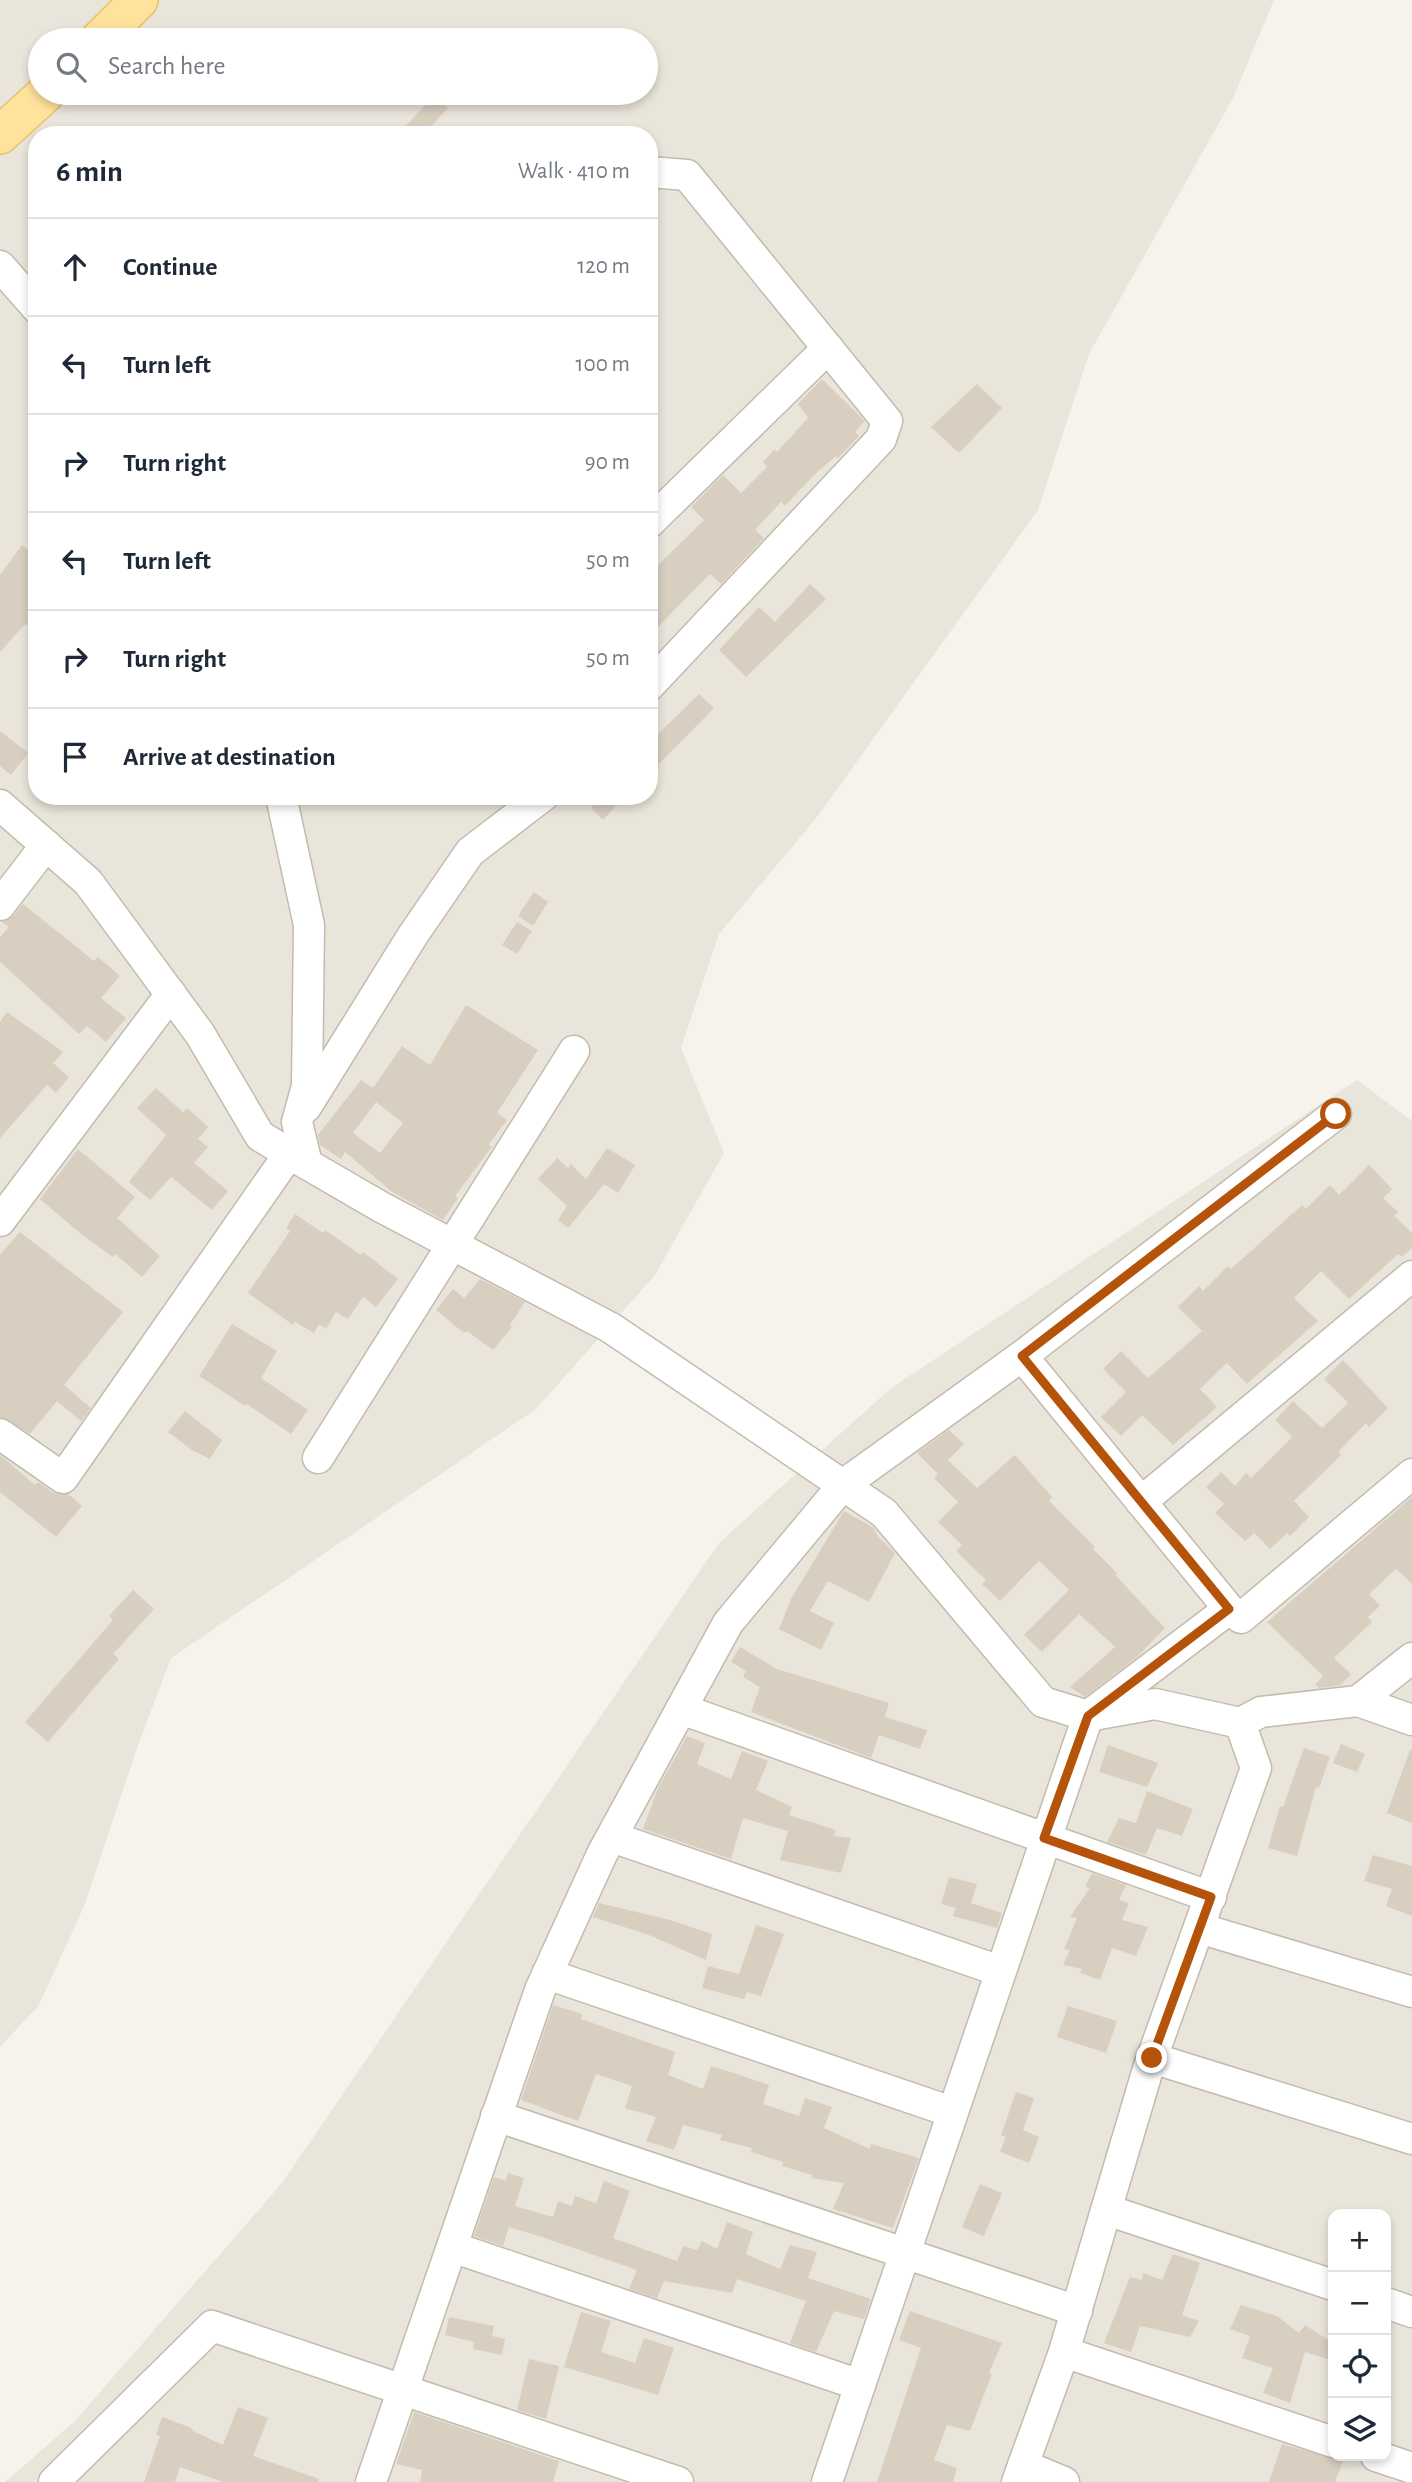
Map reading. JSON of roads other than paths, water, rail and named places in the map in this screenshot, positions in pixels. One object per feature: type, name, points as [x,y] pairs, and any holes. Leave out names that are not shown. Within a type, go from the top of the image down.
[{"type":"main road","points":[[111,28],[139,0]]},
{"type":"main road","points":[[0,135],[33,105]]},
{"type":"street","points":[[658,173],[687,175],[887,421],[881,439],[658,676]]},
{"type":"street","points":[[0,266],[28,298]]},
{"type":"street","points":[[658,514],[828,348]]},
{"type":"street","points":[[0,805],[89,882],[201,1034],[260,1136],[452,1244],[611,1328],[884,1513],[1043,1702],[1088,1716],[1156,1704],[1240,1723],[1261,1712],[1358,1701],[1412,1720]]},
{"type":"street","points":[[0,1434],[64,1478],[298,1159],[297,1122],[307,1086],[309,925],[283,805]]},
{"type":"street","points":[[297,1122],[413,935],[470,852],[531,805]]},
{"type":"street","points":[[0,905],[46,845]]},
{"type":"street","points":[[0,1221],[171,994]]},
{"type":"street","points":[[318,1458],[574,1051]]},
{"type":"street","points":[[371,2482],[547,1974],[612,1837],[728,1623],[843,1485],[1022,1356],[1336,1114]]},
{"type":"street","points":[[1141,1502],[1412,1276]]},
{"type":"street","points":[[1022,1356],[1229,1609],[1241,1618],[1412,1474]]},
{"type":"street","points":[[827,2482],[1044,1838],[1088,1716],[1229,1609]]},
{"type":"street","points":[[1358,1701],[1412,1658]]},
{"type":"street","points":[[681,1709],[1211,1897]]},
{"type":"street","points":[[1064,2482],[1020,2474],[1065,2353],[1152,2058],[1256,1768],[1240,1723]]},
{"type":"street","points":[[612,1837],[1000,1971]]},
{"type":"street","points":[[1199,1928],[1412,1992]]},
{"type":"street","points":[[547,1974],[952,2112]]},
{"type":"street","points":[[1152,2058],[1412,2139]]},
{"type":"street","points":[[496,2116],[1077,2311]]},
{"type":"street","points":[[1107,2210],[1328,2284]]},
{"type":"street","points":[[452,2247],[860,2385]]},
{"type":"street","points":[[1391,2305],[1412,2312]]},
{"type":"street","points":[[54,2482],[212,2326],[678,2482]]},
{"type":"street","points":[[1065,2353],[1328,2440]]},
{"type":"street","points":[[1391,2461],[1412,2468]]}]
